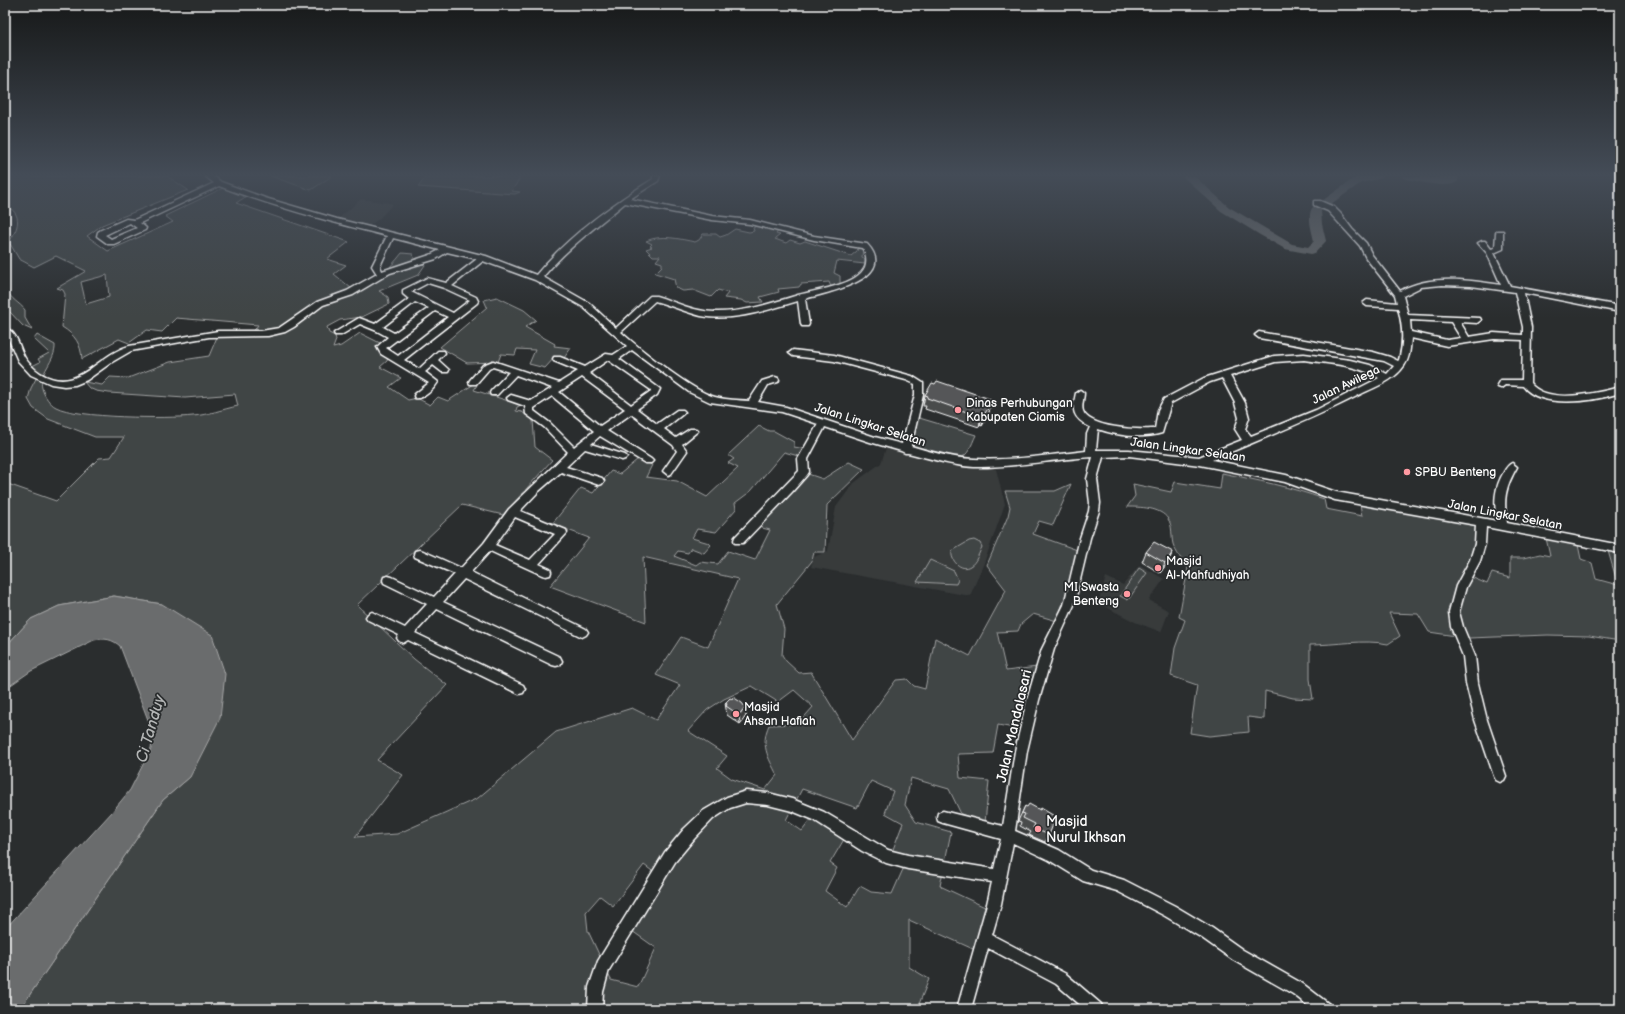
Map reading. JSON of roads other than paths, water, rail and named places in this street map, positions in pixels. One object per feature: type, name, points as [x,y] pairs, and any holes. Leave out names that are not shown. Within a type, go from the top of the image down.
[{"type":"street","points":[[124,223],[104,232],[101,236],[111,242],[142,228],[137,223]]},
{"type":"street","name":"Jalan Lingkar Selatan","points":[[343,223],[483,258],[538,278],[586,305],[633,346],[692,390],[708,398],[783,410],[905,450],[973,463],[1010,462],[1095,454],[1129,453],[1200,462],[1286,479],[1335,496],[1503,526],[1620,550]]},
{"type":"street","points":[[538,278],[555,257],[596,223]]},
{"type":"street","points":[[616,332],[653,298],[691,310],[718,315],[767,308],[835,288],[859,278],[865,274],[870,262],[869,253],[866,248],[852,243],[807,237],[755,223]]},
{"type":"street","points":[[1259,335],[1373,355],[1387,359],[1400,366],[1403,360],[1407,334],[1405,317],[1399,295],[1368,256],[1363,245],[1343,223]]},
{"type":"street","points":[[1490,252],[1499,249],[1500,233]]},
{"type":"street","points":[[381,275],[376,266],[391,235]]},
{"type":"street","points":[[1482,243],[1484,248],[1490,252],[1507,289]]},
{"type":"street","points":[[5,331],[14,339],[22,362],[30,371],[43,379],[53,382],[70,383],[84,379],[115,356],[131,348],[227,333],[258,333],[281,330],[290,326],[316,305],[351,292],[387,271],[433,258],[446,249]]},
{"type":"street","points":[[447,286],[483,258]]},
{"type":"street","points":[[398,360],[454,317],[474,300],[447,286],[427,280],[406,292],[434,308],[454,317]]},
{"type":"street","points":[[1399,295],[1409,289],[1425,284],[1438,283],[1507,289],[1620,309]]},
{"type":"street","points":[[1519,291],[1527,327],[1527,387],[1535,392],[1560,398],[1600,396],[1620,390]]},
{"type":"street","points":[[802,297],[805,324]]},
{"type":"street","points":[[377,328],[415,298]]},
{"type":"street","points":[[1367,303],[1401,306]]},
{"type":"street","points":[[418,396],[434,383],[390,356],[381,348],[383,344],[434,308]]},
{"type":"street","points":[[1405,317],[1477,320]]},
{"type":"street","points":[[1454,319],[1466,340]]},
{"type":"street","points":[[338,333],[359,321],[394,337]]},
{"type":"street","points":[[1407,334],[1447,343],[1494,336],[1527,338]]},
{"type":"street","points":[[612,358],[633,346]]},
{"type":"street","points":[[419,373],[441,353]]},
{"type":"street","points":[[793,353],[837,359],[909,378],[919,383],[919,395],[905,450]]},
{"type":"street","points":[[405,635],[488,546],[513,512],[536,488],[559,468],[574,452],[600,431],[654,394],[656,389],[609,356],[529,407],[529,412],[547,425],[574,452]]},
{"type":"street","points":[[1080,393],[1077,408],[1082,418],[1110,430],[1120,432],[1156,432],[1160,431],[1163,410],[1167,402],[1207,380],[1274,359],[1304,357],[1360,365],[1388,378]]},
{"type":"street","points":[[558,359],[584,372],[676,443],[682,451],[668,471]]},
{"type":"street","points":[[433,360],[446,370]]},
{"type":"street","points":[[473,382],[486,367],[490,364],[496,364],[516,371],[556,389],[600,431],[648,461]]},
{"type":"street","name":"Jalan Awilega","points":[[1200,462],[1319,412],[1388,378],[1400,366]]},
{"type":"street","points":[[494,393],[516,371]]},
{"type":"street","points":[[1225,375],[1240,403],[1244,418],[1240,429],[1245,437],[1250,441]]},
{"type":"street","points":[[752,404],[765,383],[774,380]]},
{"type":"street","points":[[1501,385],[1503,382],[1526,383]]},
{"type":"street","points":[[511,398],[532,405]]},
{"type":"street","points":[[657,429],[680,412]]},
{"type":"street","points":[[739,540],[756,521],[790,491],[804,472],[803,459],[823,423]]},
{"type":"street","name":"Jalan Mandalasari","points":[[964,1009],[985,939],[999,877],[1008,834],[1021,751],[1033,700],[1048,649],[1068,605],[1085,538],[1094,511],[1095,503],[1092,480],[1095,454],[1092,434],[1095,424]]},
{"type":"street","points":[[676,443],[693,431]]},
{"type":"street","points":[[584,445],[622,457]]},
{"type":"street","points":[[1503,526],[1499,505],[1500,492],[1502,482],[1512,467]]},
{"type":"street","points":[[559,468],[599,481]]},
{"type":"street","points":[[513,512],[562,533],[532,565]]},
{"type":"street","points":[[1481,522],[1480,544],[1475,561],[1461,586],[1454,612],[1457,627],[1469,656],[1472,683],[1481,720],[1500,776]]},
{"type":"street","points":[[488,546],[546,572]]},
{"type":"street","points":[[419,554],[463,573],[582,632]]},
{"type":"street","points":[[388,580],[435,604],[556,661]]},
{"type":"street","points":[[372,617],[405,635],[519,689]]},
{"type":"street","points":[[595,1009],[594,997],[596,982],[603,966],[670,858],[689,834],[708,815],[727,803],[746,797],[768,799],[792,805],[819,816],[886,856],[908,862],[999,877]]},
{"type":"street","points":[[943,817],[1008,834],[1054,855],[1088,876],[1119,885],[1170,911],[1207,933],[1238,955],[1298,990],[1324,1009]]},
{"type":"street","points":[[985,939],[1062,979],[1096,1009]]},
{"type":"waterway","points":[[1248,223],[1289,247],[1311,251],[1320,241],[1316,223]]},
{"type":"place","name":"Dinas Perhubungan Kabupaten Ciamis","points":[[958,410]]},
{"type":"place","name":"SPBU Benteng","points":[[1407,472]]},
{"type":"place","name":"Masjid Al-Mahfudhiyah","points":[[1158,568]]},
{"type":"place","name":"MI Swasta Benteng","points":[[1127,594]]},
{"type":"place","name":"Masjid Ahsan Hafiah","points":[[736,714]]},
{"type":"place","name":"Masjid Nurul Ikhsan","points":[[1038,829]]},
{"type":"water label","name":"Ci Tanduy","points":[[151,729]]}]
